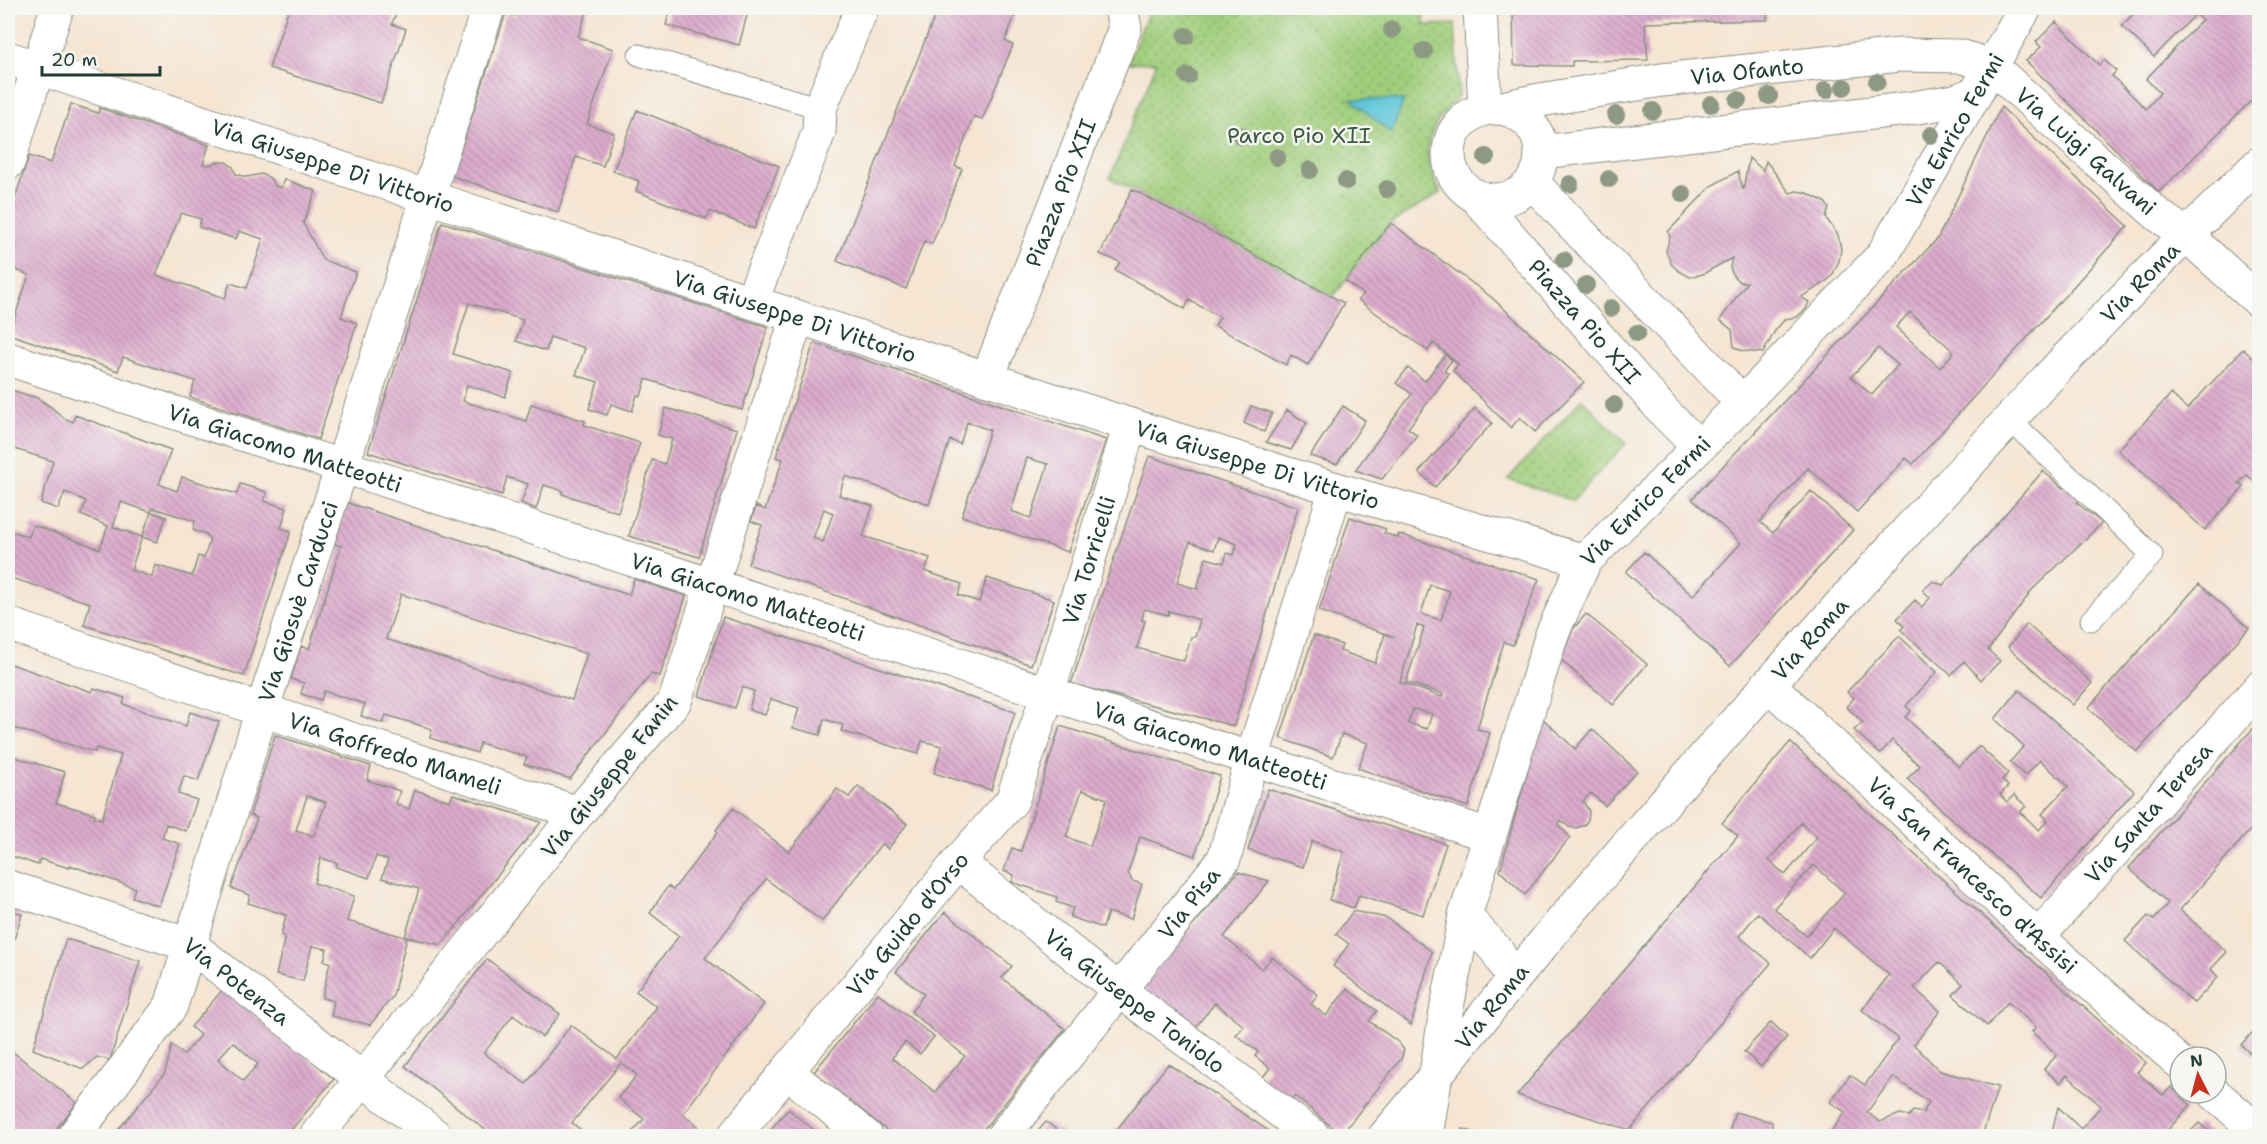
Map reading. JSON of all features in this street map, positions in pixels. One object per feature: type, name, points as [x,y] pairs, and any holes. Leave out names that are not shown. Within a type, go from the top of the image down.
[{"type":"street","points":[[8,163],[57,8]]},
{"type":"street","name":"Via Giosuè Carducci","points":[[74,1137],[171,1006],[262,710],[488,8]]},
{"type":"street","points":[[751,302],[819,132],[820,108],[862,8]]},
{"type":"street","name":"Piazza Pio XII","points":[[987,379],[1125,28],[1122,8]]},
{"type":"street","points":[[1480,8],[1493,108]]},
{"type":"street","name":"Via Enrico Fermi","points":[[1426,1137],[1434,1079],[1465,916],[1551,634],[1585,561],[1743,403],[1882,256],[2025,8]]},
{"type":"street","name":"Via Ofanto","points":[[1493,108],[1662,80],[1900,55],[1960,56],[1984,80]]},
{"type":"street","name":"Via Giuseppe Di Vittorio","points":[[8,58],[428,198],[1130,425],[1336,489],[1585,561]]},
{"type":"street","points":[[1537,167],[1955,101],[1984,80]]},
{"type":"street","name":"Via Luigi Galvani","points":[[1984,80],[2185,234],[2259,302]]},
{"type":"street","points":[[1493,108],[1517,113],[1529,122],[1538,136],[1537,167],[1523,191],[1512,197],[1499,200],[1474,195],[1462,187],[1454,176],[1449,162],[1448,148],[1452,134],[1460,122],[1472,113],[1493,108]]},
{"type":"street","name":"Via Roma","points":[[1384,1137],[1434,1079],[1567,914],[1768,684],[2009,419],[2185,234],[2259,163]]},
{"type":"street","points":[[1537,167],[1743,403]]},
{"type":"street","name":"Piazza Pio XII","points":[[1474,195],[1662,409],[1698,446]]},
{"type":"street","name":"Via Giuseppe Fanin","points":[[316,1137],[578,813],[675,701],[797,318]]},
{"type":"street","name":"Via Giacomo Matteotti","points":[[8,359],[1489,835]]},
{"type":"street","name":"Via Torricelli","points":[[1048,693],[1130,425]]},
{"type":"street","name":"Via Pisa","points":[[1003,1137],[1224,859],[1252,758],[1336,489]]},
{"type":"street","name":"Via Goffredo Mameli","points":[[8,624],[578,813]]},
{"type":"street","name":"Via San Francesco d'Assisi","points":[[1768,684],[2038,936],[2168,1052]]},
{"type":"street","name":"Via Santa Teresa","points":[[2038,936],[2259,687]]},
{"type":"street","name":"Via Guido d'Orso","points":[[734,1137],[958,862],[1012,801],[1048,693]]},
{"type":"street","name":"Via Giuseppe Toniolo","points":[[958,862],[1119,990],[1313,1137]]},
{"type":"street","name":"Via Potenza","points":[[8,887],[190,945],[436,1137]]},
{"type":"street","points":[[1465,916],[1497,951],[1513,980]]},
{"type":"street","points":[[787,1072],[866,1137]]},
{"type":"street","points":[[2228,1105],[2259,1133]]},
{"type":"lane","points":[[639,55],[820,108]]},
{"type":"lane","points":[[2009,419],[2152,555],[2091,620]]},
{"type":"green space","name":"Parco Pio XII","points":[[1150,8],[1425,8],[1424,25],[1455,24],[1459,96],[1439,119],[1433,130],[1428,153],[1429,165],[1441,193],[1391,223],[1333,297],[1110,178],[1157,62],[1128,63]]},
{"type":"green space","points":[[1582,399],[1626,443],[1573,501],[1508,479]]},
{"type":"water","points":[[1351,99],[1404,100],[1391,133]]},
{"type":"building","points":[[289,8],[398,8],[392,24],[406,29],[381,103],[269,68]]},
{"type":"building","points":[[518,8],[588,8],[578,37],[613,49],[587,124],[614,133],[603,166],[576,157],[558,212],[452,176],[506,13],[515,16]]},
{"type":"building","points":[[671,8],[749,8],[739,45],[666,25]]},
{"type":"building","points":[[938,8],[1018,8],[1005,41],[1013,45],[982,120],[974,116],[955,166],[962,169],[932,244],[924,241],[906,289],[837,261]]},
{"type":"building","points":[[1513,8],[1768,8],[1767,20],[1645,23],[1648,60],[1572,61],[1572,66],[1514,65]]},
{"type":"building","points":[[2128,8],[2259,8],[2259,93],[2159,192],[2026,61],[2041,47],[2036,42],[2056,22],[2099,65],[2104,60],[2116,71],[2112,76],[2146,109],[2160,93],[2146,79],[2202,20],[2196,14],[2154,57],[2122,26],[2134,13]]},
{"type":"building","points":[[71,104],[98,113],[100,108],[209,145],[203,164],[226,162],[233,167],[236,174],[247,177],[262,174],[270,178],[275,186],[281,188],[284,179],[316,191],[303,223],[323,260],[356,272],[341,317],[357,323],[318,439],[190,397],[195,381],[123,357],[118,371],[9,334],[29,275],[8,267],[8,219],[29,156],[51,163]],"holes":[[[181,213],[201,219],[199,227],[236,239],[239,231],[263,239],[247,288],[230,283],[225,298],[156,275]]]},
{"type":"building","points":[[2001,107],[2128,226],[1913,464],[1906,458],[1857,512],[1808,468],[1760,522],[1773,533],[1811,491],[1853,530],[1730,666],[1626,572],[1644,552],[1693,596],[1741,543],[1692,499],[1938,238]],"holes":[[[1910,312],[1954,352],[1940,368],[1896,327]],[[1878,348],[1898,365],[1872,395],[1851,377]]]},
{"type":"building","points":[[637,110],[779,166],[754,229],[710,211],[706,219],[636,191],[639,181],[613,171]]},
{"type":"building","points":[[1749,158],[1763,170],[1766,161],[1790,193],[1797,191],[1807,193],[1825,202],[1829,208],[1826,218],[1838,235],[1841,249],[1839,261],[1832,276],[1801,297],[1809,302],[1806,309],[1797,317],[1785,319],[1775,331],[1763,353],[1743,351],[1734,347],[1732,330],[1720,320],[1747,282],[1740,282],[1733,276],[1730,267],[1732,258],[1703,274],[1690,277],[1672,265],[1666,251],[1670,237],[1668,232],[1711,186],[1738,171],[1743,190]]},
{"type":"building","points":[[1132,189],[1344,303],[1308,365],[1291,355],[1286,365],[1215,326],[1220,317],[1189,300],[1185,309],[1115,270],[1120,262],[1100,254]]},
{"type":"building","points":[[442,222],[768,327],[742,410],[646,379],[641,396],[637,395],[632,411],[611,404],[607,415],[589,409],[598,382],[576,375],[585,348],[550,337],[546,351],[516,341],[523,320],[469,303],[453,354],[513,373],[505,397],[467,385],[463,401],[526,421],[531,404],[585,421],[584,425],[640,443],[618,512],[562,494],[563,491],[544,485],[536,509],[521,503],[528,484],[507,477],[502,495],[368,452]]},
{"type":"building","points":[[1391,223],[1491,297],[1584,382],[1535,432],[1520,417],[1511,428],[1453,371],[1458,364],[1433,343],[1428,351],[1358,300],[1364,294],[1345,281]]},
{"type":"building","points":[[814,343],[1106,440],[1068,552],[962,516],[990,430],[967,422],[960,444],[950,440],[929,504],[845,476],[839,495],[873,506],[863,536],[930,558],[925,571],[962,584],[958,595],[979,602],[987,578],[1054,600],[1031,665],[748,564],[762,525],[751,521],[756,506],[765,510],[783,459],[776,457]],"holes":[[[1027,458],[1048,464],[1031,518],[1011,511]],[[824,509],[833,513],[823,542],[813,538]]]},
{"type":"building","points":[[2243,349],[2259,364],[2259,475],[2254,481],[2247,475],[2239,483],[2244,487],[2205,530],[2118,450],[2171,394],[2187,409]]},
{"type":"building","points":[[1445,355],[1452,360],[1444,371],[1449,374],[1408,428],[1417,435],[1382,479],[1355,470],[1412,394],[1396,383],[1408,368],[1425,381]]},
{"type":"building","points":[[8,389],[37,398],[73,422],[75,415],[171,450],[159,484],[177,491],[182,477],[237,494],[240,484],[267,492],[264,501],[287,508],[281,528],[291,531],[244,676],[84,625],[90,603],[8,577],[8,530],[29,537],[33,525],[100,549],[108,526],[81,515],[86,501],[65,492],[58,509],[41,503],[53,461],[8,447]],"holes":[[[121,502],[151,512],[153,508],[195,521],[193,530],[206,534],[210,540],[204,558],[198,556],[192,576],[155,565],[152,577],[131,570],[142,537],[113,527]]]},
{"type":"building","points":[[1251,406],[1272,413],[1264,432],[1244,423]]},
{"type":"building","points":[[1343,406],[1365,420],[1337,464],[1310,456]]},
{"type":"building","points":[[666,408],[737,429],[699,557],[629,536],[652,460],[665,464],[672,439],[658,435]]},
{"type":"building","points":[[1475,408],[1492,423],[1435,487],[1419,472]]},
{"type":"building","points":[[1287,410],[1307,423],[1291,450],[1266,442]]},
{"type":"building","points":[[1149,456],[1298,507],[1234,726],[1071,684]],"holes":[[[1218,537],[1237,544],[1234,555],[1227,553],[1224,563],[1206,558],[1197,589],[1177,583],[1190,542],[1214,550]],[[1144,609],[1168,615],[1169,611],[1200,620],[1195,637],[1191,637],[1184,661],[1137,648],[1145,621],[1142,620]]]},
{"type":"building","points":[[2043,471],[2063,488],[2070,484],[2082,498],[2077,503],[2102,523],[2032,590],[1988,650],[2000,661],[1981,680],[1964,661],[1951,675],[1901,630],[1904,626],[1897,619],[1915,600],[1922,607],[1930,598],[1923,590],[1933,581],[1943,585]]},
{"type":"building","points":[[348,503],[629,595],[634,579],[686,596],[660,676],[651,674],[570,779],[524,764],[527,757],[480,743],[477,753],[430,738],[432,729],[386,715],[383,723],[361,716],[365,704],[324,691],[321,700],[301,694],[304,683],[291,679],[301,646],[309,649],[341,546],[334,544]],"holes":[[[401,594],[587,654],[572,700],[386,639]]]},
{"type":"building","points":[[151,512],[166,517],[157,542],[142,537]]},
{"type":"building","points":[[1350,517],[1386,529],[1384,533],[1398,538],[1399,534],[1539,579],[1513,645],[1504,642],[1477,729],[1490,733],[1468,807],[1358,768],[1368,743],[1342,734],[1333,757],[1280,738],[1314,635],[1342,645],[1340,651],[1375,663],[1385,634],[1395,637],[1319,611]],"holes":[[[1430,585],[1450,591],[1441,620],[1421,614]],[[1417,625],[1424,628],[1406,682],[1443,694],[1442,697],[1400,682]],[[1413,709],[1432,714],[1427,729],[1408,723]]]},
{"type":"building","points":[[2199,584],[2249,628],[2137,752],[2088,708]]},
{"type":"building","points":[[1586,614],[1647,664],[1613,705],[1561,660],[1573,629]]},
{"type":"building","points":[[723,617],[1015,712],[991,790],[934,773],[942,746],[922,741],[918,754],[841,731],[843,725],[824,719],[820,735],[793,728],[799,708],[771,699],[765,715],[749,710],[754,691],[742,687],[735,708],[699,696]]},
{"type":"building","points":[[2027,624],[2092,683],[2073,705],[2008,647]]},
{"type":"building","points":[[1899,636],[1937,672],[1906,706],[1911,711],[1905,717],[1959,767],[1979,746],[2008,773],[2002,780],[2008,786],[2000,795],[2007,802],[2014,795],[2026,806],[2020,812],[2039,830],[2048,820],[2042,814],[2068,786],[2040,760],[2025,776],[2010,762],[2024,746],[1995,719],[2019,690],[2134,791],[2041,898],[1907,779],[1920,766],[1892,740],[1880,754],[1854,730],[1863,722],[1846,707],[1854,698],[1847,692]]},
{"type":"building","points":[[8,663],[92,692],[94,688],[125,698],[123,704],[186,726],[190,712],[219,722],[198,781],[184,776],[178,794],[197,800],[186,831],[166,824],[162,838],[180,844],[159,906],[132,897],[135,888],[70,865],[69,868],[40,859],[38,865],[12,856],[10,863],[8,862],[8,755],[65,772],[56,803],[95,814],[94,817],[102,819],[121,755],[96,748],[95,752],[10,727],[14,716],[8,714]]},
{"type":"building","points":[[1542,718],[1575,749],[1592,729],[1637,771],[1605,806],[1591,793],[1583,801],[1589,811],[1588,820],[1584,825],[1576,828],[1569,827],[1561,820],[1558,824],[1570,837],[1525,895],[1500,871]]},
{"type":"building","points":[[2257,724],[2259,726],[2259,820],[2180,910],[2227,952],[2211,969],[2218,977],[2194,1003],[2125,941],[2148,916],[2154,920],[2168,903],[2129,868]]},
{"type":"building","points":[[1060,726],[1220,776],[1195,856],[1140,837],[1128,872],[1132,881],[1142,884],[1131,919],[1108,912],[1103,928],[1070,917],[1073,908],[1056,902],[1057,897],[1012,882],[1014,875],[1004,871],[1012,848],[1021,851]],"holes":[[[1082,790],[1107,799],[1090,846],[1066,837]]]},
{"type":"building","points":[[275,735],[371,766],[367,780],[400,791],[396,804],[409,809],[415,790],[450,801],[453,794],[541,822],[441,945],[407,937],[393,996],[370,1025],[331,1016],[334,1001],[322,998],[330,962],[324,961],[327,949],[312,946],[303,981],[276,975],[285,936],[281,935],[286,915],[248,903],[250,895],[231,888],[257,818],[250,815]],"holes":[[[307,796],[326,802],[314,836],[296,830]],[[376,856],[388,860],[382,878],[419,889],[405,937],[347,921],[354,896],[314,883],[321,858],[337,863],[336,867],[369,878]]]},
{"type":"building","points":[[1790,742],[2146,1063],[2137,1072],[2163,1095],[2168,1090],[2168,1105],[2191,1105],[2162,1136],[2051,1136],[2058,1107],[2081,1129],[2101,1106],[2067,1075],[2060,1083],[2044,1069],[2057,1055],[2032,1032],[2036,1027],[2008,1002],[1987,1026],[1953,995],[1963,984],[1939,962],[1914,988],[1940,1011],[1914,1045],[1940,1071],[1998,1087],[1982,1136],[1828,1136],[1845,1112],[1830,1102],[1850,1075],[1865,1085],[1898,1039],[1862,1010],[1889,975],[1834,928],[1810,958],[1758,913],[1739,936],[1771,963],[1630,1130],[1517,1095],[1738,836],[1722,823]],"holes":[[[1801,823],[1817,837],[1785,875],[1769,860]],[[1814,865],[1845,893],[1806,936],[1774,908]],[[1893,1077],[1929,1102],[1923,1113],[1913,1111],[1909,1116],[1900,1114],[1880,1122],[1867,1112]]]},
{"type":"building","points":[[858,786],[907,824],[888,849],[882,843],[822,921],[766,879],[705,958],[764,1004],[683,1114],[698,1126],[690,1136],[629,1136],[644,1119],[618,1098],[637,1075],[621,1063],[572,1123],[589,1136],[493,1136],[405,1066],[487,959],[560,1014],[542,1037],[513,1015],[484,1053],[526,1084],[571,1025],[617,1059],[657,1007],[636,991],[679,936],[650,913],[668,886],[673,890],[718,832],[716,830],[733,808],[789,852],[837,789],[849,797]]},
{"type":"building","points":[[1268,789],[1446,844],[1423,915],[1359,895],[1354,908],[1329,900],[1344,852],[1312,841],[1303,867],[1248,850]]},
{"type":"building","points":[[1238,872],[1269,881],[1224,937],[1262,969],[1272,957],[1318,995],[1311,1004],[1326,1016],[1347,989],[1377,1011],[1369,1021],[1398,1042],[1404,1050],[1401,1059],[1345,1130],[1334,1129],[1295,1096],[1288,1105],[1259,1082],[1270,1068],[1255,1056],[1258,1052],[1236,1035],[1244,1026],[1215,1003],[1194,1029],[1141,987]]},
{"type":"building","points":[[8,909],[22,914],[8,959]]},
{"type":"building","points":[[1353,911],[1387,918],[1432,952],[1411,1025],[1333,966],[1349,944],[1336,934]]},
{"type":"building","points":[[945,912],[1012,966],[1002,978],[1065,1029],[978,1136],[894,1136],[814,1072],[878,993],[934,1037],[920,1054],[905,1042],[892,1058],[935,1092],[965,1056],[911,1012],[924,994],[896,972]]},
{"type":"building","points":[[66,939],[140,961],[110,1060],[97,1057],[83,1069],[33,1049]]},
{"type":"building","points":[[224,988],[334,1079],[286,1136],[113,1136],[165,1073],[172,1045],[184,1055],[200,1035],[191,1027]],"holes":[[[233,1042],[258,1064],[243,1081],[218,1059]]]},
{"type":"building","points":[[1771,1022],[1787,1037],[1761,1067],[1744,1052]]},
{"type":"building","points":[[2259,1025],[2259,1061],[2241,1045]]},
{"type":"building","points":[[8,1048],[77,1103],[50,1136],[8,1136]]},
{"type":"building","points":[[1168,1064],[1198,1083],[1276,1136],[1112,1136]]},
{"type":"building","points":[[788,1109],[821,1136],[765,1136]]},
{"type":"building","points":[[1735,1112],[1772,1122],[1772,1136],[1728,1136]]},
{"type":"building","points":[[1046,1122],[1066,1136],[1034,1136]]},
{"type":"building","points":[[2199,1123],[2214,1136],[2186,1136]]},
{"type":"building","points":[[1463,1129],[1486,1136],[1462,1136]]}]
